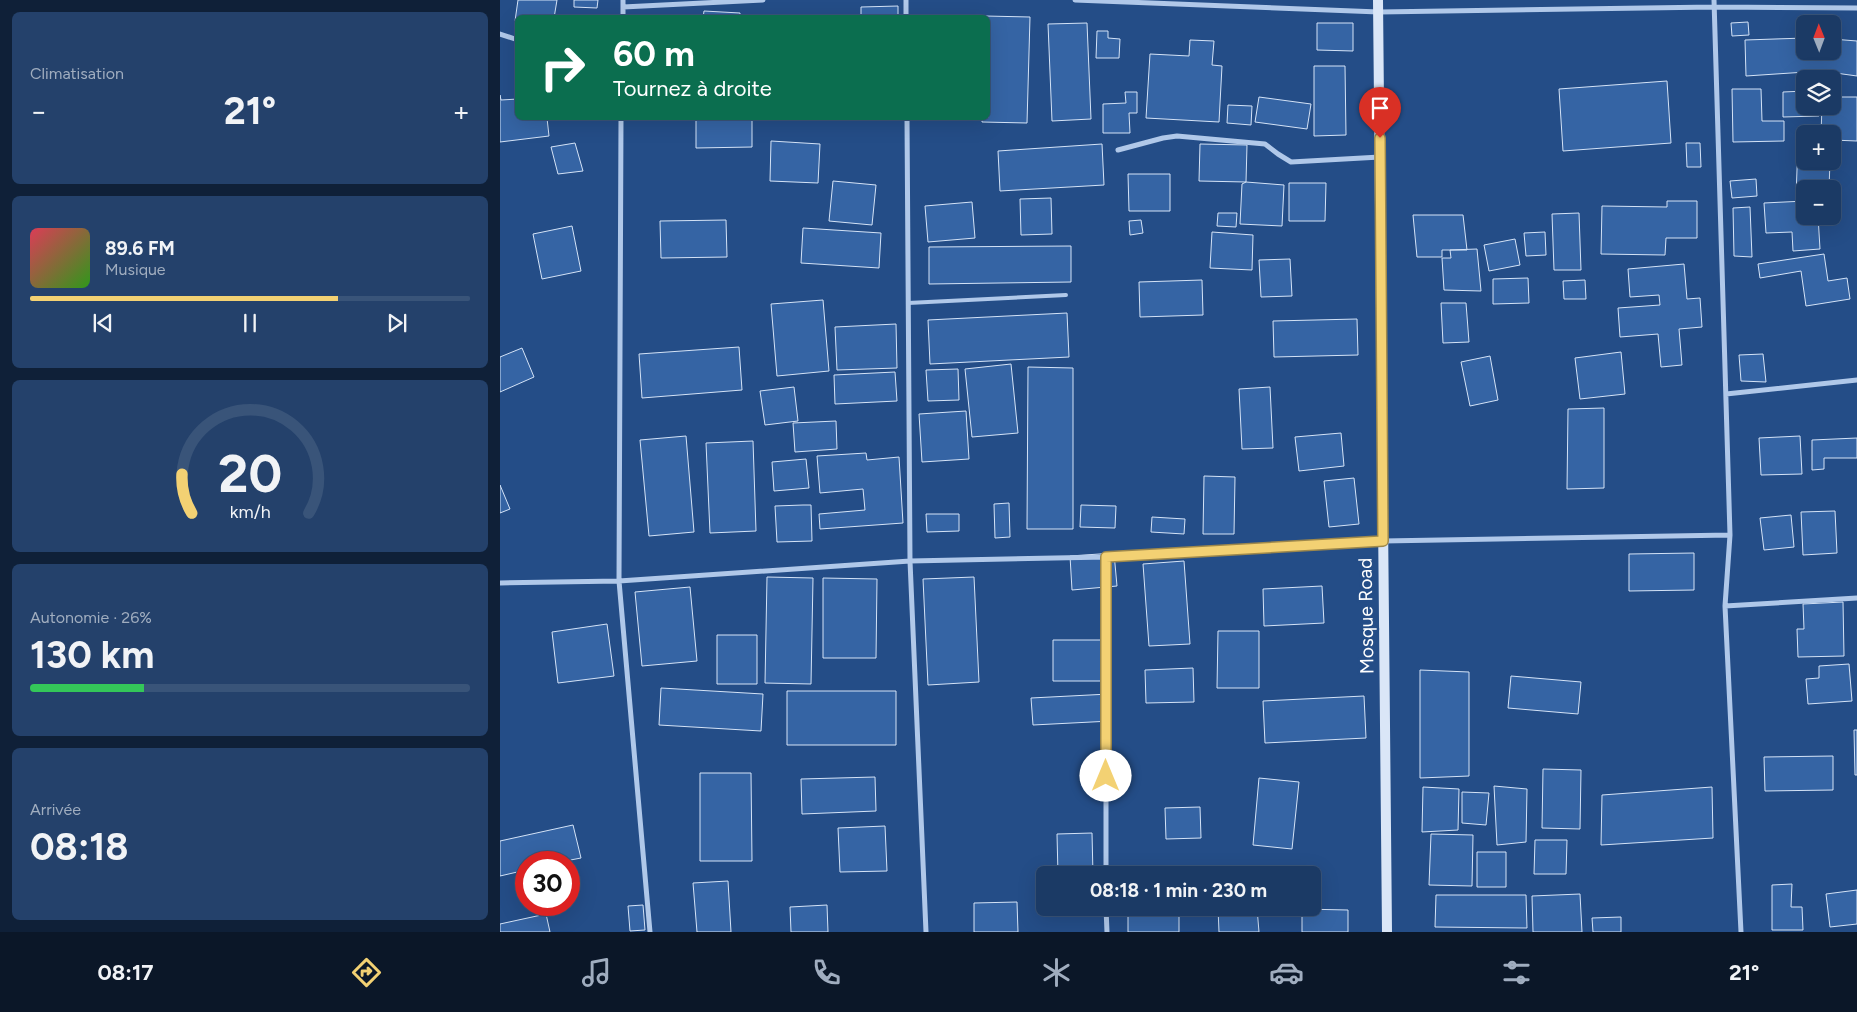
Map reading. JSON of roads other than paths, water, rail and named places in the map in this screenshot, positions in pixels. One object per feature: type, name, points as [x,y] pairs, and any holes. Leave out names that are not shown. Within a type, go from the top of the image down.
[{"type":"street","points":[[622,15],[623,0]]},
{"type":"street","points":[[623,7],[763,0]]},
{"type":"street","points":[[906,0],[906,15]]},
{"type":"street","points":[[1075,0],[1379,12],[1714,7],[1857,8]]},
{"type":"street","name":"Mosque Road","points":[[1378,0],[1387,932]]},
{"type":"street","points":[[1714,0],[1730,534],[1726,606],[1742,932]]},
{"type":"street","points":[[500,34],[515,39]]},
{"type":"street","points":[[621,120],[619,581],[650,932]]},
{"type":"street","points":[[907,120],[910,561],[926,932]]},
{"type":"street","points":[[1118,150],[1177,136],[1265,144],[1291,162],[1380,157]]},
{"type":"street","points":[[1726,394],[1857,380]]},
{"type":"street","points":[[500,583],[619,581],[910,561],[1106,557],[1383,541],[1730,534]]},
{"type":"street","points":[[1106,557],[1106,866]]},
{"type":"street","points":[[1726,606],[1857,598]]},
{"type":"street","points":[[1106,916],[1106,932]]},
{"type":"lane","points":[[908,303],[1066,295]]}]
